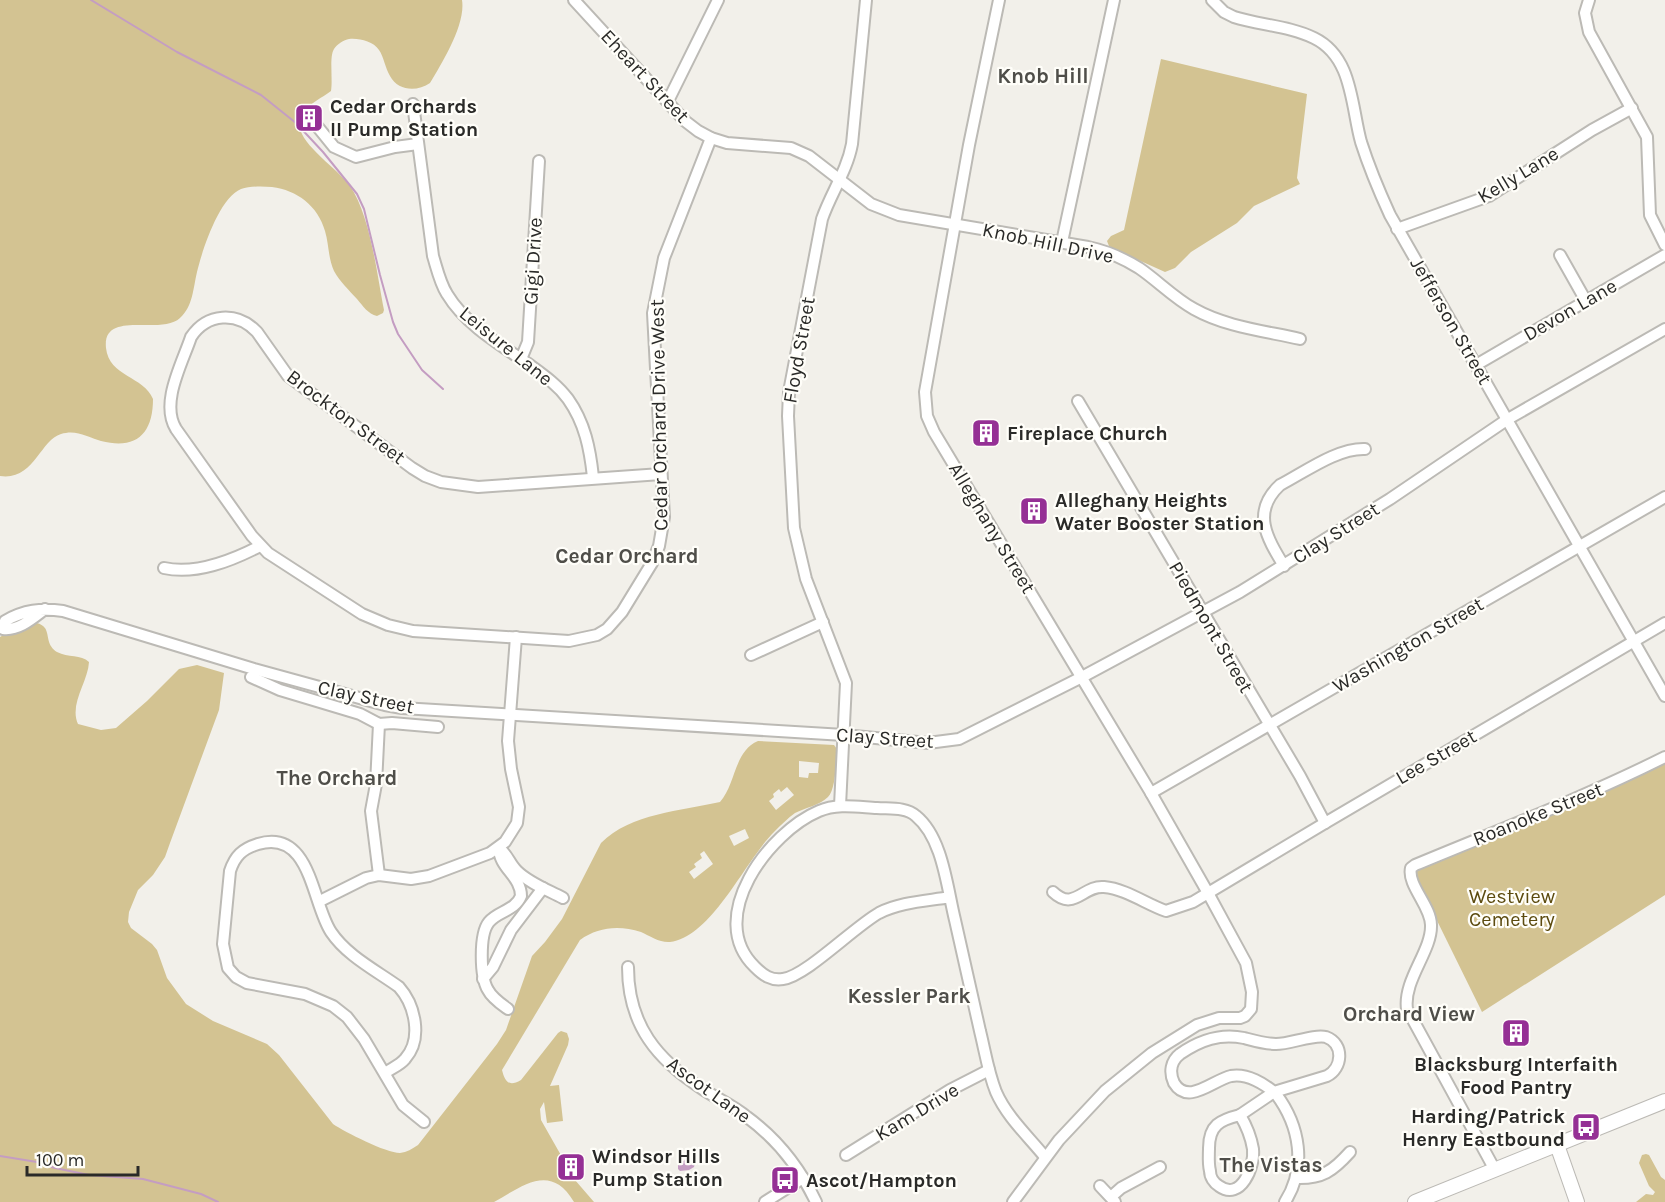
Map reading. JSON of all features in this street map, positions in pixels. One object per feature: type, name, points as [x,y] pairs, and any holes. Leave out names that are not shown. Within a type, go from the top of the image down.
[{"type":"main road","points":[[1415,1202],[1665,1101]]},
{"type":"main road","points":[[1557,1145],[1576,1202]]},
{"type":"street","name":"Eheart Street","points":[[574,0],[685,121],[711,138],[727,143],[791,148],[809,156],[871,204],[885,211],[955,224]]},
{"type":"street","points":[[668,101],[717,0]]},
{"type":"street","name":"Floyd Street","points":[[840,806],[846,683],[806,579],[794,528],[788,416],[789,392],[822,219],[827,203],[849,161],[866,0]]},
{"type":"street","name":"Alleghany Street","points":[[999,0],[925,392],[927,416],[934,432],[1151,793],[1208,893],[1246,963],[1252,992],[1250,1011],[1240,1018],[1219,1018],[1202,1023],[1152,1053],[1105,1091],[1045,1157]]},
{"type":"street","points":[[1062,243],[1114,0]]},
{"type":"street","name":"Jefferson Street","points":[[1212,0],[1234,18],[1314,38],[1334,55],[1347,75],[1359,133],[1370,169],[1397,229],[1665,696]]},
{"type":"street","points":[[1589,0],[1585,13],[1589,32],[1647,137],[1650,215],[1665,245]]},
{"type":"street","name":"Leisure Lane","points":[[413,104],[433,256],[440,279],[458,309],[476,326],[554,383],[568,399],[586,435],[593,477]]},
{"type":"street","name":"Kelly Lane","points":[[1397,229],[1489,196],[1592,130],[1632,108]]},
{"type":"street","points":[[317,126],[334,147],[356,157],[418,144]]},
{"type":"street","name":"Cedar Orchard Drive West","points":[[260,546],[279,561],[362,614],[382,623],[413,631],[568,640],[597,634],[615,622],[652,563],[659,546],[664,518],[653,313],[664,258],[711,138]]},
{"type":"street","name":"Gigi Drive","points":[[521,359],[528,342],[539,161]]},
{"type":"street","name":"Knob Hill Drive","points":[[955,224],[1099,250],[1124,259],[1141,269],[1181,301],[1210,316],[1236,325],[1300,339]]},
{"type":"street","points":[[1560,255],[1586,301]]},
{"type":"street","name":"Devon Lane","points":[[1476,365],[1665,255]]},
{"type":"street","name":"Brockton Street","points":[[260,546],[176,429],[170,416],[171,395],[190,337],[200,326],[220,317],[237,318],[251,326],[288,376],[425,476],[441,483],[478,487],[593,477],[661,474]]},
{"type":"street","name":"Clay Street","points":[[2,631],[5,621],[27,610],[63,611],[254,669],[402,708],[844,735],[928,743],[945,742],[968,736],[1045,694],[1082,677],[1284,566],[1390,499],[1508,419],[1665,329]]},
{"type":"street","name":"Piedmont Street","points":[[1078,401],[1325,823]]},
{"type":"street","points":[[1284,566],[1265,531],[1265,507],[1273,491],[1340,453],[1355,448],[1365,449]]},
{"type":"street","name":"Washington Street","points":[[1151,793],[1665,497]]},
{"type":"street","points":[[164,568],[178,571],[194,570],[260,546]]},
{"type":"street","points":[[751,655],[824,622]]},
{"type":"street","name":"Lee Street","points":[[1053,892],[1059,898],[1068,900],[1102,886],[1166,911],[1194,902],[1665,623]]},
{"type":"street","points":[[320,902],[366,878],[379,875],[411,879],[429,876],[490,854],[499,848],[511,834],[517,823],[519,807],[509,750],[516,637]]},
{"type":"street","points":[[251,677],[280,690],[360,714],[380,724],[438,727]]},
{"type":"street","points":[[379,875],[371,811],[380,724]]},
{"type":"street","name":"Roanoke Street","points":[[1495,1170],[1407,1009],[1407,995],[1431,926],[1429,914],[1411,877],[1411,868],[1447,851],[1558,807],[1665,757]]},
{"type":"street","points":[[950,897],[899,905],[878,914],[791,977],[782,980],[770,979],[745,956],[736,926],[737,908],[747,882],[769,851],[796,825],[820,810],[840,806],[900,809],[917,816],[930,833],[940,856],[950,897],[989,1070],[997,1092],[1006,1111],[1045,1157],[1012,1202]]},
{"type":"street","points":[[385,1073],[402,1062],[414,1039],[413,1010],[407,996],[399,987],[342,946],[331,932],[304,863],[292,849],[273,842],[261,843],[240,852],[230,871],[223,944],[228,968],[247,983],[305,994],[333,1006],[357,1029],[403,1104],[424,1122]]},
{"type":"street","points":[[499,848],[508,855],[519,873],[563,898]]},
{"type":"street","points":[[499,848],[499,856],[507,871],[519,884],[520,896],[512,908],[491,919],[485,929],[482,965],[483,979],[488,990],[508,1009]]},
{"type":"street","points":[[483,979],[493,967],[511,930],[543,888]]},
{"type":"street","name":"Ascot Lane","points":[[628,967],[633,1010],[652,1046],[684,1076],[763,1130],[785,1153],[803,1178],[816,1202]]},
{"type":"street","points":[[1240,1115],[1251,1140],[1253,1151],[1251,1167],[1248,1178],[1242,1186],[1234,1191],[1228,1191],[1219,1186],[1210,1174],[1209,1138],[1214,1127],[1227,1119],[1240,1115],[1274,1092],[1333,1072],[1339,1060],[1335,1044],[1330,1039],[1320,1036],[1277,1044],[1240,1037],[1215,1037],[1184,1052],[1175,1058],[1172,1065],[1174,1082],[1188,1093],[1228,1077],[1238,1076],[1258,1082],[1274,1092],[1291,1118],[1297,1137],[1299,1156],[1296,1178],[1285,1202]]},
{"type":"street","name":"Kam Drive","points":[[846,1155],[950,1090],[989,1070]]},
{"type":"street","points":[[1296,1178],[1313,1178],[1327,1173],[1341,1163],[1350,1152]]},
{"type":"street","points":[[1100,1186],[1114,1199],[1121,1188],[1160,1167]]},
{"type":"street","points":[[765,1202],[803,1178]]},
{"type":"green space","points":[[0,0],[462,0],[457,32],[430,83],[414,89],[398,85],[390,76],[381,53],[376,47],[370,42],[347,40],[334,49],[331,63],[331,91],[310,105],[301,120],[300,127],[307,142],[345,180],[357,198],[372,245],[383,313],[377,316],[368,312],[336,275],[322,222],[312,207],[298,196],[281,189],[256,186],[241,189],[233,194],[226,203],[213,226],[199,263],[190,303],[180,318],[160,325],[123,326],[113,329],[107,336],[106,348],[113,365],[142,385],[153,399],[150,422],[146,430],[133,441],[124,443],[101,441],[77,433],[61,434],[47,444],[21,472],[12,476],[0,476]]},
{"type":"green space","points":[[1161,59],[1307,94],[1297,178],[1300,184],[1254,206],[1237,223],[1191,252],[1175,268],[1165,272],[1114,249],[1107,241],[1111,236],[1124,230]]},
{"type":"green space","points":[[26,622],[36,623],[45,629],[49,643],[57,652],[89,662],[77,701],[76,716],[78,724],[101,730],[116,728],[179,669],[197,665],[224,673],[219,710],[165,857],[153,875],[138,890],[129,912],[128,922],[131,928],[157,950],[167,978],[186,1004],[213,1021],[267,1044],[279,1055],[333,1124],[366,1142],[394,1152],[405,1152],[418,1145],[497,1044],[506,1030],[532,956],[562,919],[601,843],[613,833],[642,819],[720,802],[744,752],[758,741],[834,745],[837,749],[834,781],[831,793],[825,800],[795,813],[775,831],[714,912],[686,937],[666,942],[641,932],[617,928],[594,932],[580,940],[502,1070],[508,1082],[521,1080],[558,1033],[561,1031],[567,1033],[568,1045],[550,1086],[559,1085],[563,1121],[547,1123],[544,1102],[540,1109],[541,1120],[575,1180],[594,1202],[574,1202],[565,1190],[556,1183],[546,1180],[526,1184],[494,1202],[0,1202],[0,637]],"holes":[[[799,761],[819,763],[818,773],[809,773],[808,778],[799,777]],[[787,787],[794,795],[776,810],[769,801],[779,789],[781,792]],[[745,829],[749,838],[734,846],[729,836]],[[704,851],[713,864],[694,879],[689,872],[702,858],[700,854]]]},
{"type":"green space","name":"Westview Cemetery","points":[[1665,763],[1665,895],[1482,1012],[1415,876],[1419,867],[1564,810]]},
{"type":"green space","points":[[1642,1155],[1649,1155],[1665,1180],[1665,1202],[1636,1202],[1646,1194],[1653,1195],[1655,1192],[1649,1186],[1639,1163]]},
{"type":"shaded area","points":[[692,1156],[694,1167],[680,1171],[678,1164]]},
{"type":"waterway","points":[[91,0],[177,52],[261,95],[296,123],[323,152],[357,194],[364,209],[380,275],[398,334],[422,370],[443,389]]},
{"type":"waterway","points":[[0,1156],[37,1162],[89,1175],[143,1179],[201,1194],[218,1202]]},
{"type":"place","name":"Cedar Orchards II Pump Station","points":[[309,118]]},
{"type":"place","name":"Fireplace Church","points":[[986,433]]},
{"type":"place","name":"Alleghany Heights Water Booster Station","points":[[1034,511]]},
{"type":"place","name":"Blacksburg Interfaith Food Pantry","points":[[1516,1033]]},
{"type":"place","name":"Harding/Patrick Henry Eastbound","points":[[1586,1127]]},
{"type":"place","name":"Windsor Hills Pump Station","points":[[571,1167]]},
{"type":"place","name":"Ascot/Hampton","points":[[785,1180]]},
{"type":"district","name":"Knob Hill","points":[[1043,76]]},
{"type":"district","name":"Cedar Orchard","points":[[627,556]]},
{"type":"district","name":"The Orchard","points":[[337,778]]},
{"type":"district","name":"Kessler Park","points":[[909,996]]},
{"type":"district","name":"Orchard View","points":[[1409,1014]]},
{"type":"district","name":"The Vistas","points":[[1271,1165]]}]
